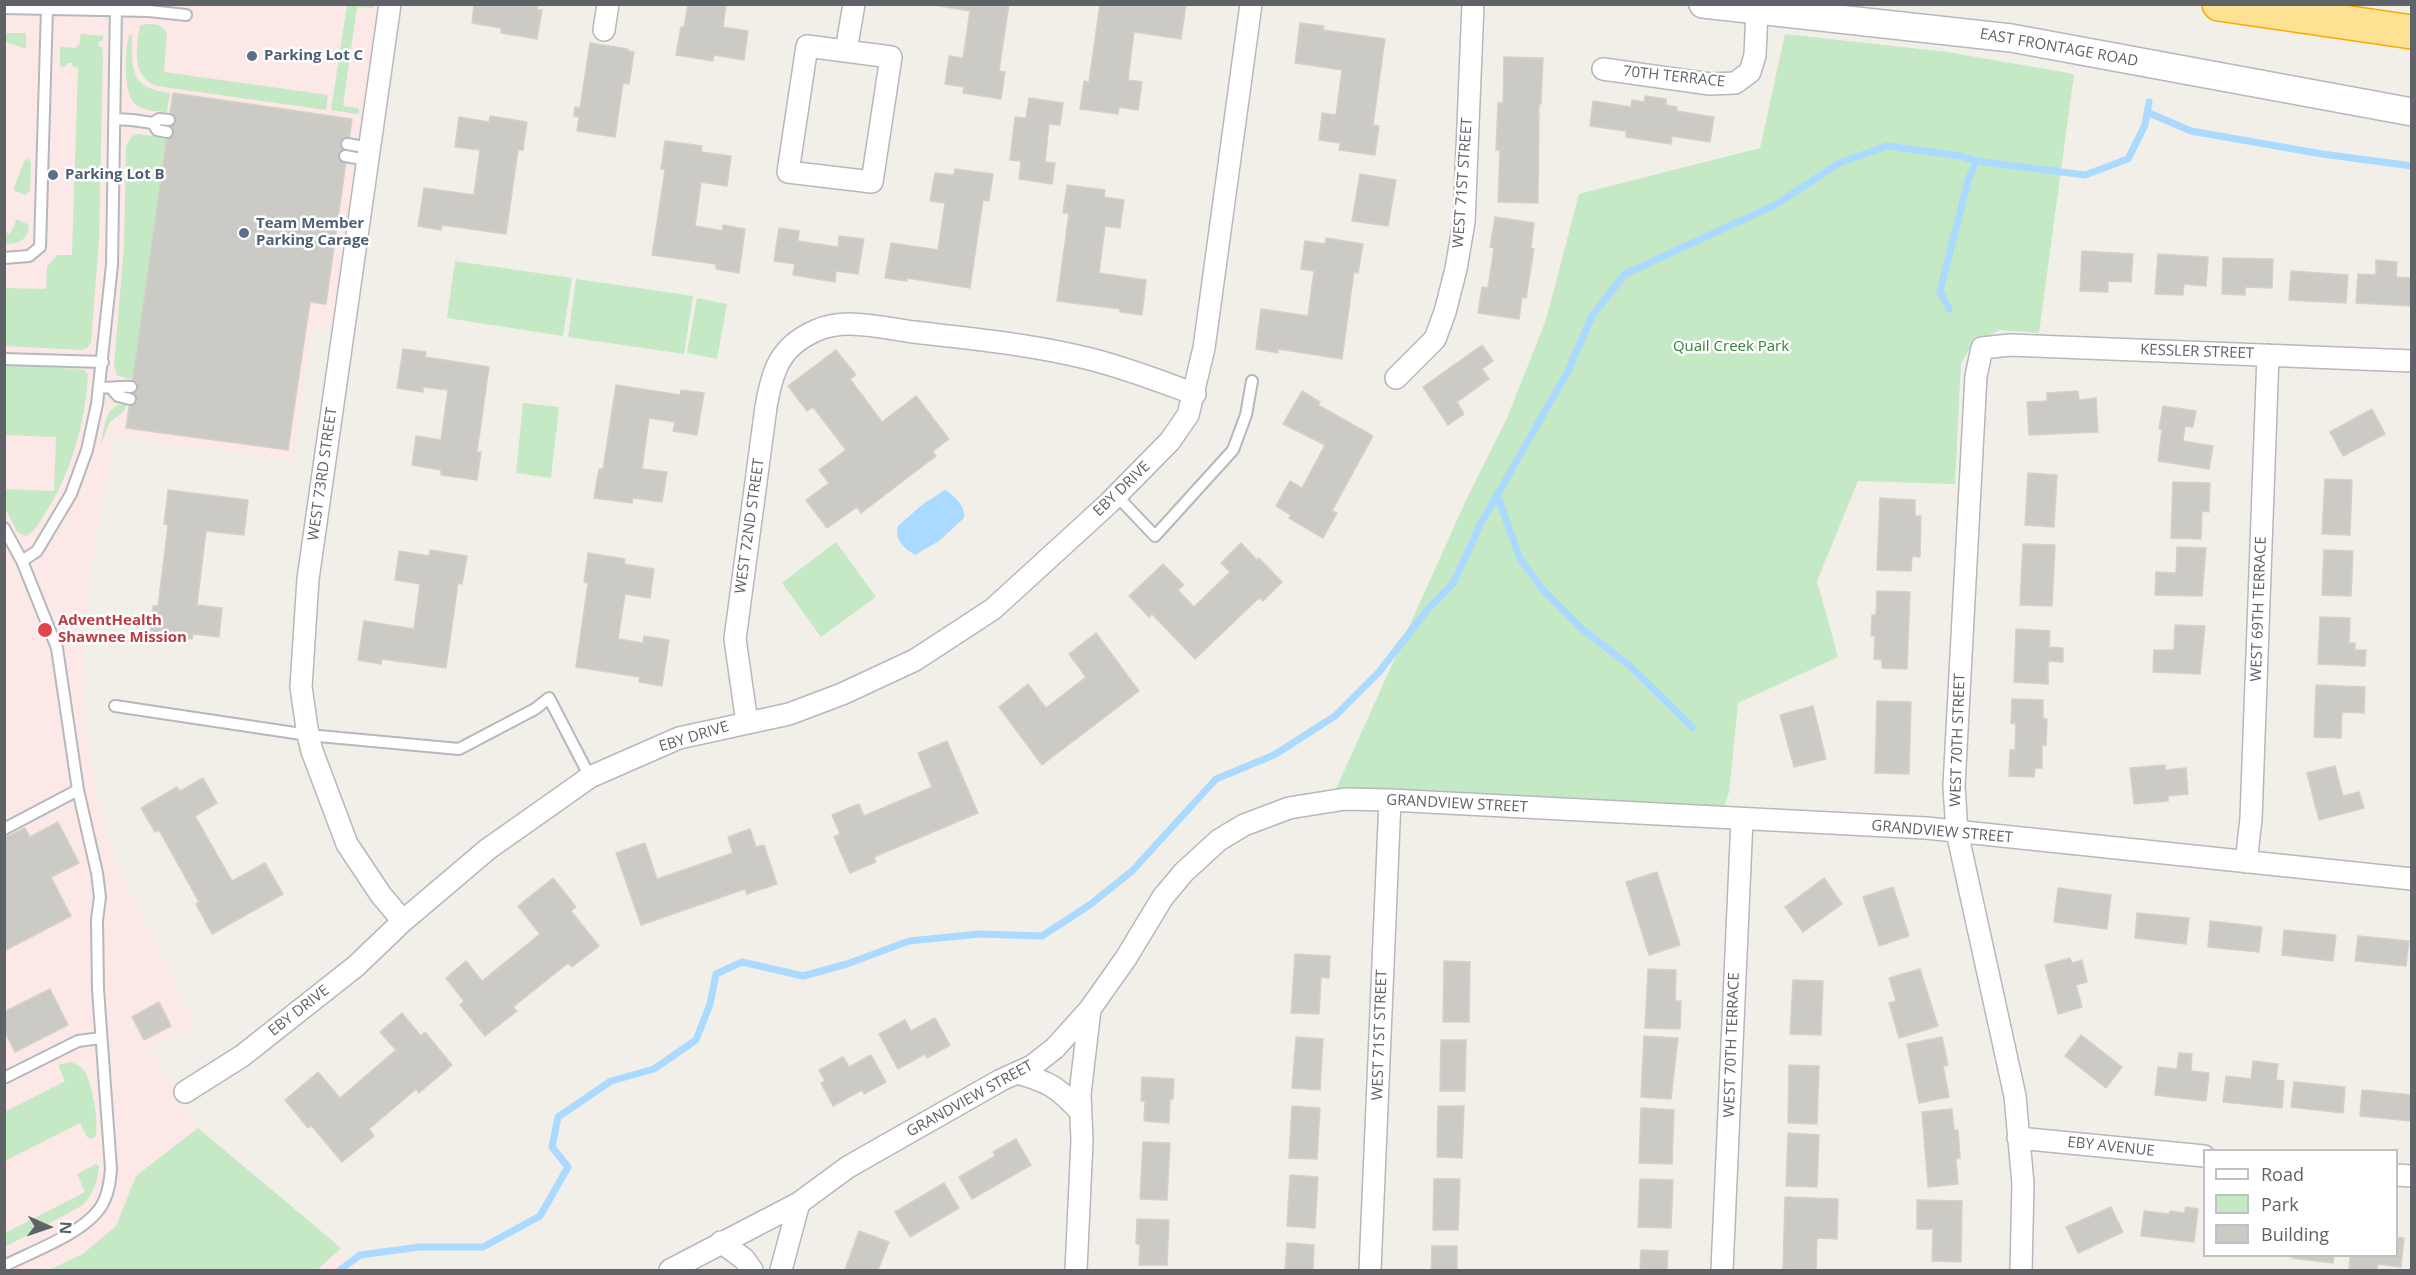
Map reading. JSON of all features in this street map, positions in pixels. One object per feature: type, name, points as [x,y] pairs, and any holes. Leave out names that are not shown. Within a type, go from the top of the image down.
[{"type":"highway","points":[[2219,4],[2412,32]]},
{"type":"street","name":"WEST 73RD STREET","points":[[390,4],[308,579],[302,687],[308,735],[347,844],[381,895],[404,921]]},
{"type":"street","points":[[604,30],[608,4]]},
{"type":"street","points":[[846,51],[854,4]]},
{"type":"street","name":"EBY DRIVE","points":[[185,1092],[242,1056],[356,966],[404,921],[488,849],[590,777],[679,738],[789,714],[842,694],[915,660],[993,609],[1117,496],[1170,441],[1188,416],[1195,394],[1212,295],[1251,4]]},
{"type":"street","name":"WEST 71ST STREET","points":[[1396,378],[1435,339],[1445,312],[1456,268],[1464,222],[1473,4]]},
{"type":"street","name":"EAST FRONTAGE ROAD","points":[[1703,4],[2011,38],[2412,112]]},
{"type":"street","name":"70TH TERRACE","points":[[1603,69],[1710,84],[1735,83],[1750,72],[1755,55],[1757,10]]},
{"type":"street","points":[[807,46],[846,51],[891,57],[872,182],[788,172],[807,46]]},
{"type":"street","name":"WEST 72ND STREET","points":[[747,723],[735,639],[766,407],[777,363],[788,349],[801,339],[815,330],[833,325],[865,325],[1051,350],[1121,367],[1195,394]]},
{"type":"street","name":"KESSLER STREET","points":[[1982,348],[2010,345],[2412,361]]},
{"type":"street","name":"WEST 70TH STREET","points":[[1982,348],[1976,376],[1954,786],[1957,832],[2015,1096],[2023,1184],[2021,1270]]},
{"type":"street","name":"WEST 69TH TERRACE","points":[[2246,862],[2251,819],[2268,355]]},
{"type":"street","name":"GRANDVIEW STREET","points":[[670,1270],[799,1203],[848,1167],[1001,1080],[1032,1066],[1055,1048],[1090,1009],[1126,958],[1163,897],[1184,872],[1219,840],[1244,825],[1289,808],[1345,799],[1390,800],[1926,828],[2412,879]]},
{"type":"street","name":"WEST 71ST STREET","points":[[1370,1270],[1390,800]]},
{"type":"street","name":"WEST 70TH TERRACE","points":[[1722,1270],[1742,819]]},
{"type":"street","points":[[1076,1270],[1082,1141],[1080,1111],[1090,1009]]},
{"type":"street","points":[[1017,1073],[1046,1082],[1065,1094],[1080,1111]]},
{"type":"street","name":"EBY AVENUE","points":[[2018,1138],[2203,1156]]},
{"type":"street","points":[[781,1270],[799,1203]]},
{"type":"street","points":[[721,1242],[744,1259],[752,1270]]},
{"type":"lane","points":[[4,8],[116,8],[186,15]]},
{"type":"lane","points":[[4,258],[29,256],[40,247],[48,8]]},
{"type":"lane","points":[[22,561],[37,551],[71,494],[87,450],[100,387],[112,265],[116,8]]},
{"type":"lane","points":[[115,120],[153,123],[158,130],[168,126]]},
{"type":"lane","points":[[347,144],[369,154]]},
{"type":"lane","points":[[345,156],[369,154]]},
{"type":"lane","points":[[4,359],[103,362]]},
{"type":"lane","points":[[1117,496],[1155,536],[1233,450],[1246,415],[1252,381]]},
{"type":"lane","points":[[100,387],[112,389],[119,386],[131,387]]},
{"type":"lane","points":[[112,389],[118,396],[130,399]]},
{"type":"lane","points":[[4,528],[22,561],[57,648],[78,790],[97,873],[100,897],[97,948],[100,1038],[111,1169],[104,1203],[93,1217],[80,1227],[4,1266]]},
{"type":"lane","points":[[115,706],[308,735],[459,749],[535,709],[549,698],[590,777]]},
{"type":"lane","points":[[4,829],[78,790]]},
{"type":"lane","points":[[4,1078],[78,1041],[100,1038]]},
{"type":"shaded area","name":"AdventHealth Shawnee Mission","points":[[5,5],[386,5],[341,328],[312,325],[294,460],[114,435],[90,574],[82,685],[89,755],[110,848],[195,1025],[149,1048],[198,1128],[358,1270],[5,1270]]},
{"type":"green space","points":[[347,5],[374,6],[373,8],[357,7],[343,106],[358,108],[360,113],[356,114],[331,110]]},
{"type":"green space","points":[[140,25],[159,25],[167,32],[164,72],[328,95],[326,110],[157,86],[143,76],[137,60]]},
{"type":"green space","points":[[4,33],[26,33],[26,49],[5,41]]},
{"type":"green space","points":[[81,34],[103,36],[103,41],[99,41],[98,46],[102,47],[103,57],[99,239],[91,342],[87,348],[82,350],[5,346],[5,288],[46,289],[47,267],[57,255],[72,255],[78,68],[72,66],[72,63],[67,63],[62,68],[60,47],[75,48],[79,45]]},
{"type":"green space","name":"Quail Creek Park","points":[[1785,34],[1947,52],[2074,74],[2039,333],[1999,330],[1973,344],[1961,363],[1955,484],[1858,481],[1817,581],[1838,657],[1738,703],[1729,792],[1724,806],[1336,789],[1467,498],[1507,418],[1546,320],[1579,194],[1760,148]]},
{"type":"green space","points":[[129,35],[132,35],[132,58],[136,75],[147,87],[170,93],[167,112],[142,108],[131,99],[126,71]]},
{"type":"green space","points":[[139,134],[167,138],[133,380],[117,375],[114,365],[124,246],[126,146],[132,136]]},
{"type":"green space","points":[[29,159],[31,163],[30,191],[25,195],[15,191],[14,187],[25,160]]},
{"type":"green space","points":[[17,219],[29,225],[27,234],[18,242],[5,244],[5,232],[10,234]]},
{"type":"green space","points":[[455,261],[572,278],[563,336],[447,318]]},
{"type":"green space","points":[[576,279],[693,296],[684,354],[568,337]]},
{"type":"green space","points":[[697,298],[727,304],[717,359],[687,353]]},
{"type":"green space","points":[[8,365],[80,369],[85,370],[88,375],[84,412],[69,466],[54,499],[34,529],[26,536],[17,532],[5,508],[5,489],[54,491],[56,437],[5,435],[4,367]]},
{"type":"green space","points":[[523,403],[559,407],[551,478],[516,473]]},
{"type":"green space","points":[[126,404],[125,410],[110,422],[101,444],[110,412],[119,405]]},
{"type":"green space","points":[[836,542],[876,597],[821,637],[782,583]]},
{"type":"green space","points":[[70,1062],[82,1068],[88,1078],[96,1114],[95,1137],[91,1139],[87,1137],[80,1123],[5,1161],[5,1112],[65,1081],[58,1065]]},
{"type":"green space","points":[[198,1128],[341,1248],[317,1270],[49,1270],[84,1253],[116,1226],[136,1176]]},
{"type":"green space","points":[[96,1164],[99,1166],[96,1182],[83,1205],[5,1247],[5,1233],[85,1192],[77,1174]]},
{"type":"water","points":[[945,490],[961,505],[964,518],[939,541],[915,555],[904,547],[899,539],[898,526],[923,504]]},
{"type":"building","points":[[474,4],[538,4],[537,10],[542,10],[537,39],[501,33],[501,28],[472,23]]},
{"type":"building","points":[[688,4],[726,4],[723,27],[748,31],[744,60],[714,55],[713,61],[676,55]]},
{"type":"building","points":[[928,4],[1009,4],[999,71],[1005,72],[1001,99],[963,93],[964,87],[945,84],[949,56],[963,58],[970,11]]},
{"type":"building","points":[[1100,4],[1186,4],[1181,39],[1134,32],[1128,80],[1142,82],[1138,110],[1119,107],[1118,114],[1080,109],[1084,81],[1089,82]]},
{"type":"building","points":[[1300,23],[1324,26],[1323,30],[1385,39],[1373,125],[1379,126],[1375,155],[1339,150],[1340,143],[1319,140],[1322,113],[1336,115],[1342,70],[1295,63]]},
{"type":"building","points":[[590,43],[634,52],[629,84],[623,83],[615,137],[577,131],[579,117],[574,116],[575,107],[580,108]]},
{"type":"building","points":[[1504,57],[1543,58],[1541,104],[1539,104],[1538,203],[1498,202],[1500,150],[1496,150],[1498,103],[1503,103]]},
{"type":"building","name":"Team Member Parking Carage","points":[[173,93],[352,119],[326,304],[310,302],[288,450],[126,428]]},
{"type":"building","points":[[1645,96],[1666,99],[1666,105],[1677,107],[1677,111],[1714,117],[1710,142],[1672,136],[1671,144],[1626,137],[1626,131],[1590,126],[1593,101],[1631,107],[1632,100],[1644,102]]},
{"type":"building","points":[[1029,98],[1063,103],[1060,125],[1049,124],[1045,162],[1055,163],[1052,184],[1019,179],[1021,161],[1010,160],[1015,117],[1026,118]]},
{"type":"building","points":[[490,116],[527,122],[523,150],[518,150],[506,234],[442,225],[441,230],[418,226],[424,188],[474,195],[480,150],[455,147],[459,117],[489,122]]},
{"type":"building","points":[[665,141],[702,146],[701,152],[731,156],[727,186],[701,182],[695,226],[723,231],[723,225],[745,229],[739,273],[716,269],[716,264],[652,255],[665,170],[661,169]]},
{"type":"building","points":[[955,169],[993,174],[989,201],[983,200],[970,288],[907,278],[907,281],[885,278],[891,243],[938,250],[945,203],[930,201],[935,173],[954,175]]},
{"type":"building","points":[[1360,174],[1396,180],[1388,226],[1352,221]]},
{"type":"building","points":[[1067,185],[1105,190],[1104,197],[1124,200],[1120,228],[1105,226],[1099,273],[1146,280],[1142,315],[1120,312],[1120,309],[1057,301],[1069,213],[1063,213]]},
{"type":"building","points":[[1495,217],[1534,223],[1531,248],[1534,249],[1526,298],[1522,297],[1519,319],[1478,313],[1482,287],[1488,288],[1494,248],[1490,247]]},
{"type":"building","points":[[779,228],[799,231],[798,241],[838,247],[839,236],[864,239],[858,274],[836,271],[835,282],[793,275],[795,264],[774,261]]},
{"type":"building","points":[[1326,238],[1363,244],[1358,273],[1354,272],[1342,359],[1278,349],[1278,353],[1256,349],[1261,309],[1308,316],[1314,271],[1301,269],[1305,241],[1325,244]]},
{"type":"building","points":[[2082,251],[2133,254],[2131,282],[2108,281],[2108,292],[2080,291]]},
{"type":"building","points":[[2158,254],[2208,257],[2206,286],[2184,284],[2183,295],[2155,294]]},
{"type":"building","points":[[2223,258],[2273,259],[2272,288],[2245,287],[2245,295],[2222,294]]},
{"type":"building","points":[[2376,260],[2397,262],[2396,277],[2412,278],[2412,306],[2356,303],[2358,274],[2376,275]]},
{"type":"building","points":[[2291,271],[2348,275],[2346,303],[2289,300]]},
{"type":"building","points":[[1482,345],[1493,361],[1482,369],[1489,379],[1457,402],[1464,414],[1448,425],[1423,387]]},
{"type":"building","points":[[403,349],[426,352],[425,357],[489,367],[477,452],[481,452],[477,480],[441,475],[441,470],[412,465],[416,436],[441,440],[448,390],[423,387],[423,392],[397,388]]},
{"type":"building","points":[[836,350],[856,375],[850,379],[882,422],[916,396],[949,439],[933,451],[936,456],[861,513],[857,507],[827,528],[806,500],[829,483],[819,470],[846,450],[813,407],[807,411],[788,386]]},
{"type":"building","points":[[616,385],[680,395],[681,390],[704,393],[697,435],[673,431],[675,422],[649,418],[642,469],[667,472],[662,502],[633,498],[632,503],[594,498],[599,469],[603,469]]},
{"type":"building","points":[[1302,391],[1320,402],[1318,405],[1373,436],[1332,511],[1337,513],[1323,538],[1289,518],[1291,515],[1276,506],[1290,481],[1302,488],[1325,445],[1283,424]]},
{"type":"building","points":[[2078,391],[2079,400],[2096,398],[2098,432],[2029,435],[2027,402],[2047,401],[2047,393]]},
{"type":"building","points":[[2163,406],[2196,411],[2193,427],[2185,426],[2183,441],[2213,446],[2209,469],[2158,461],[2162,430],[2159,429]]},
{"type":"building","points":[[2372,409],[2385,434],[2343,456],[2330,432]]},
{"type":"building","points":[[2028,473],[2057,475],[2054,527],[2025,525]]},
{"type":"building","points":[[2325,479],[2352,480],[2350,535],[2322,534]]},
{"type":"building","points":[[2173,482],[2210,483],[2209,512],[2202,511],[2201,539],[2171,538]]},
{"type":"building","points":[[168,490],[248,500],[244,535],[206,531],[197,605],[222,608],[219,637],[193,634],[192,639],[150,634],[153,606],[158,606],[168,525],[164,524]]},
{"type":"building","points":[[1880,498],[1915,500],[1915,516],[1921,516],[1920,557],[1912,556],[1911,571],[1877,570]]},
{"type":"building","points":[[1241,543],[1282,582],[1263,601],[1259,598],[1195,659],[1152,614],[1149,617],[1129,596],[1163,564],[1184,585],[1178,590],[1194,607],[1230,572],[1221,563]]},
{"type":"building","points":[[2023,544],[2055,545],[2052,606],[2020,605]]},
{"type":"building","points":[[2177,547],[2206,548],[2202,596],[2155,595],[2156,572],[2176,573]]},
{"type":"building","points":[[430,550],[467,556],[462,584],[458,583],[446,668],[382,659],[381,664],[358,660],[364,621],[414,629],[420,584],[395,580],[399,551],[429,556]]},
{"type":"building","points":[[2324,550],[2353,551],[2351,596],[2322,595]]},
{"type":"building","points":[[588,553],[625,559],[624,564],[654,569],[650,598],[625,594],[618,639],[643,643],[644,636],[669,640],[662,686],[639,682],[640,677],[576,667],[588,583],[584,582]]},
{"type":"building","points":[[1877,591],[1910,592],[1907,669],[1882,668],[1882,660],[1874,659],[1875,636],[1871,636],[1872,615],[1876,615]]},
{"type":"building","points":[[2320,617],[2350,618],[2349,643],[2355,643],[2355,650],[2366,650],[2365,666],[2318,664]]},
{"type":"building","points":[[2175,625],[2205,626],[2200,674],[2153,672],[2154,650],[2174,650]]},
{"type":"building","points":[[2016,629],[2050,631],[2049,647],[2063,648],[2063,662],[2048,661],[2048,684],[2014,682]]},
{"type":"building","points":[[1096,633],[1139,691],[1042,765],[999,707],[1028,684],[1046,708],[1086,677],[1069,654]]},
{"type":"building","points":[[2316,685],[2365,687],[2364,713],[2342,712],[2341,738],[2314,737]]},
{"type":"building","points":[[2012,699],[2043,700],[2043,718],[2047,719],[2046,745],[2042,745],[2042,768],[2035,768],[2034,777],[2009,776],[2010,750],[2015,750],[2016,724],[2011,723]]},
{"type":"building","points":[[1877,701],[1911,702],[1909,774],[1875,773]]},
{"type":"building","points":[[1813,706],[1826,759],[1794,767],[1780,715]]},
{"type":"building","points":[[947,741],[978,813],[874,857],[876,862],[850,873],[834,837],[840,834],[832,815],[859,804],[864,816],[932,787],[918,753]]},
{"type":"building","points":[[2165,765],[2165,770],[2186,768],[2188,794],[2168,796],[2168,801],[2134,804],[2130,768]]},
{"type":"building","points":[[2335,766],[2343,796],[2359,792],[2364,808],[2319,820],[2307,773]]},
{"type":"building","points":[[203,778],[217,803],[195,816],[232,881],[265,863],[283,894],[212,934],[196,904],[199,902],[159,830],[155,832],[141,808],[177,787],[180,791]]},
{"type":"building","points":[[58,822],[79,863],[51,877],[71,916],[4,951],[4,838],[25,828],[30,837]]},
{"type":"building","points":[[750,829],[756,847],[764,845],[777,884],[747,894],[745,889],[641,925],[616,853],[645,843],[657,879],[733,853],[728,837]]},
{"type":"building","points":[[1657,872],[1680,945],[1649,955],[1626,882]]},
{"type":"building","points":[[553,878],[576,907],[571,911],[599,946],[572,967],[568,963],[513,1007],[517,1011],[485,1036],[460,1005],[464,1001],[446,978],[466,961],[482,981],[540,934],[518,906]]},
{"type":"building","points":[[1824,878],[1842,904],[1803,932],[1785,907]]},
{"type":"building","points":[[1893,887],[1909,936],[1879,946],[1863,897]]},
{"type":"building","points":[[2058,888],[2111,895],[2107,929],[2054,922]]},
{"type":"building","points":[[2137,913],[2189,918],[2186,944],[2135,938]]},
{"type":"building","points":[[2210,921],[2262,927],[2259,952],[2208,947]]},
{"type":"building","points":[[2284,930],[2336,935],[2333,961],[2282,955]]},
{"type":"building","points":[[2358,936],[2409,941],[2406,966],[2355,961]]},
{"type":"building","points":[[1295,954],[1330,956],[1329,978],[1321,977],[1319,1014],[1291,1013]]},
{"type":"building","points":[[2070,958],[2072,963],[2082,960],[2087,982],[2076,985],[2082,1007],[2058,1014],[2045,965]]},
{"type":"building","points":[[1444,961],[1470,962],[1469,1022],[1443,1022]]},
{"type":"building","points":[[1648,969],[1676,970],[1675,1001],[1681,1001],[1680,1029],[1645,1028]]},
{"type":"building","points":[[1920,969],[1938,1026],[1899,1038],[1889,1003],[1896,1001],[1889,978]]},
{"type":"building","points":[[1793,980],[1823,981],[1821,1035],[1790,1034]]},
{"type":"building","points":[[50,989],[68,1025],[15,1052],[4,1030],[4,1012]]},
{"type":"building","points":[[159,1002],[171,1026],[144,1040],[132,1017]]},
{"type":"building","points":[[402,1013],[421,1036],[425,1032],[452,1065],[419,1093],[416,1089],[369,1129],[374,1136],[342,1162],[311,1125],[308,1128],[285,1100],[318,1072],[340,1098],[396,1050],[380,1032]]},
{"type":"building","points":[[935,1018],[950,1045],[927,1058],[925,1054],[898,1069],[879,1034],[905,1020],[911,1031]]},
{"type":"building","points":[[2081,1035],[2122,1067],[2106,1088],[2065,1056]]},
{"type":"building","points":[[1644,1036],[1678,1038],[1671,1099],[1641,1097]]},
{"type":"building","points":[[1296,1037],[1323,1039],[1320,1090],[1292,1088]]},
{"type":"building","points":[[1942,1037],[1948,1065],[1943,1066],[1949,1097],[1919,1103],[1907,1044]]},
{"type":"building","points":[[1441,1040],[1466,1040],[1465,1091],[1440,1091]]},
{"type":"building","points":[[2179,1053],[2192,1054],[2191,1071],[2209,1073],[2206,1101],[2155,1095],[2158,1067],[2177,1069]]},
{"type":"building","points":[[871,1055],[886,1082],[864,1094],[862,1090],[833,1106],[821,1083],[825,1081],[819,1070],[843,1057],[849,1067]]},
{"type":"building","points":[[2253,1061],[2278,1064],[2276,1080],[2284,1081],[2282,1108],[2223,1102],[2226,1076],[2251,1079]]},
{"type":"building","points":[[1789,1065],[1819,1066],[1817,1124],[1788,1123]]},
{"type":"building","points":[[1142,1077],[1174,1079],[1169,1123],[1144,1121],[1145,1101],[1141,1101]]},
{"type":"building","points":[[2294,1082],[2345,1087],[2343,1113],[2291,1107]]},
{"type":"building","points":[[2362,1090],[2412,1095],[2411,1121],[2360,1116]]},
{"type":"building","points":[[1292,1106],[1320,1108],[1317,1159],[1289,1158]]},
{"type":"building","points":[[1438,1106],[1464,1106],[1462,1158],[1437,1157]]},
{"type":"building","points":[[1641,1108],[1674,1110],[1672,1164],[1639,1163]]},
{"type":"building","points":[[1952,1109],[1954,1130],[1958,1130],[1960,1158],[1956,1159],[1958,1184],[1928,1187],[1922,1112]]},
{"type":"building","points":[[1788,1133],[1819,1135],[1817,1187],[1786,1186]]},
{"type":"building","points":[[1016,1139],[1031,1165],[972,1199],[959,1177],[995,1156],[993,1152]]},
{"type":"building","points":[[1143,1142],[1170,1143],[1167,1200],[1140,1199]]},
{"type":"building","points":[[1290,1175],[1318,1177],[1315,1228],[1287,1226]]},
{"type":"building","points":[[1434,1179],[1460,1179],[1458,1230],[1433,1230]]},
{"type":"building","points":[[1640,1179],[1673,1180],[1671,1228],[1638,1227]]},
{"type":"building","points":[[944,1183],[959,1208],[910,1237],[895,1212]]},
{"type":"building","points":[[1785,1197],[1838,1199],[1837,1239],[1817,1238],[1816,1270],[1783,1269]]},
{"type":"building","points":[[1917,1200],[1962,1201],[1961,1262],[1932,1261],[1933,1229],[1917,1229]]},
{"type":"building","points":[[2111,1207],[2123,1232],[2078,1253],[2066,1227]]},
{"type":"building","points":[[2186,1207],[2198,1209],[2194,1242],[2141,1236],[2144,1211],[2184,1213]]},
{"type":"building","points":[[1137,1219],[1169,1220],[1167,1265],[1139,1265],[1140,1244],[1136,1244]]},
{"type":"building","points":[[859,1231],[889,1242],[878,1270],[845,1270]]},
{"type":"building","points":[[2398,1237],[2404,1238],[2401,1267],[2378,1264],[2377,1270],[2349,1270],[2350,1257],[2398,1257]]},
{"type":"building","points":[[1287,1243],[1314,1245],[1313,1270],[1285,1270]]},
{"type":"building","points":[[1432,1246],[1457,1246],[1457,1270],[1431,1270]]},
{"type":"building","points":[[1641,1250],[1668,1251],[1667,1270],[1640,1270]]},
{"type":"building","points":[[2292,1257],[2334,1257],[2333,1263]]},
{"type":"waterway","points":[[340,1270],[360,1255],[420,1247],[483,1247],[540,1216],[568,1167],[552,1147],[558,1117],[611,1081],[654,1069],[696,1040],[710,1004],[716,974],[742,962],[803,976],[847,964],[909,941],[979,934],[1042,936],[1091,904],[1132,871],[1216,779],[1274,755],[1335,716],[1379,672],[1427,610],[1454,582],[1480,525],[1568,371],[1592,316],[1625,274],[1777,204],[1839,163],[1887,146],[1961,156],[1976,161],[2085,175],[2128,159],[2145,125],[2149,102]]},
{"type":"waterway","points":[[2147,112],[2191,131],[2322,154],[2412,166]]},
{"type":"waterway","points":[[1949,309],[1940,291],[1968,181],[1976,161]]},
{"type":"waterway","points":[[1497,494],[1520,559],[1543,590],[1581,628],[1630,666],[1692,727]]},
{"type":"place","name":"Parking Lot C","points":[[252,56]]},
{"type":"place","name":"Parking Lot B","points":[[53,175]]},
{"type":"place","name":"Team Member Parking Carage","points":[[244,233]]},
{"type":"place","name":"AdventHealth Shawnee Mission","points":[[45,630]]}]
